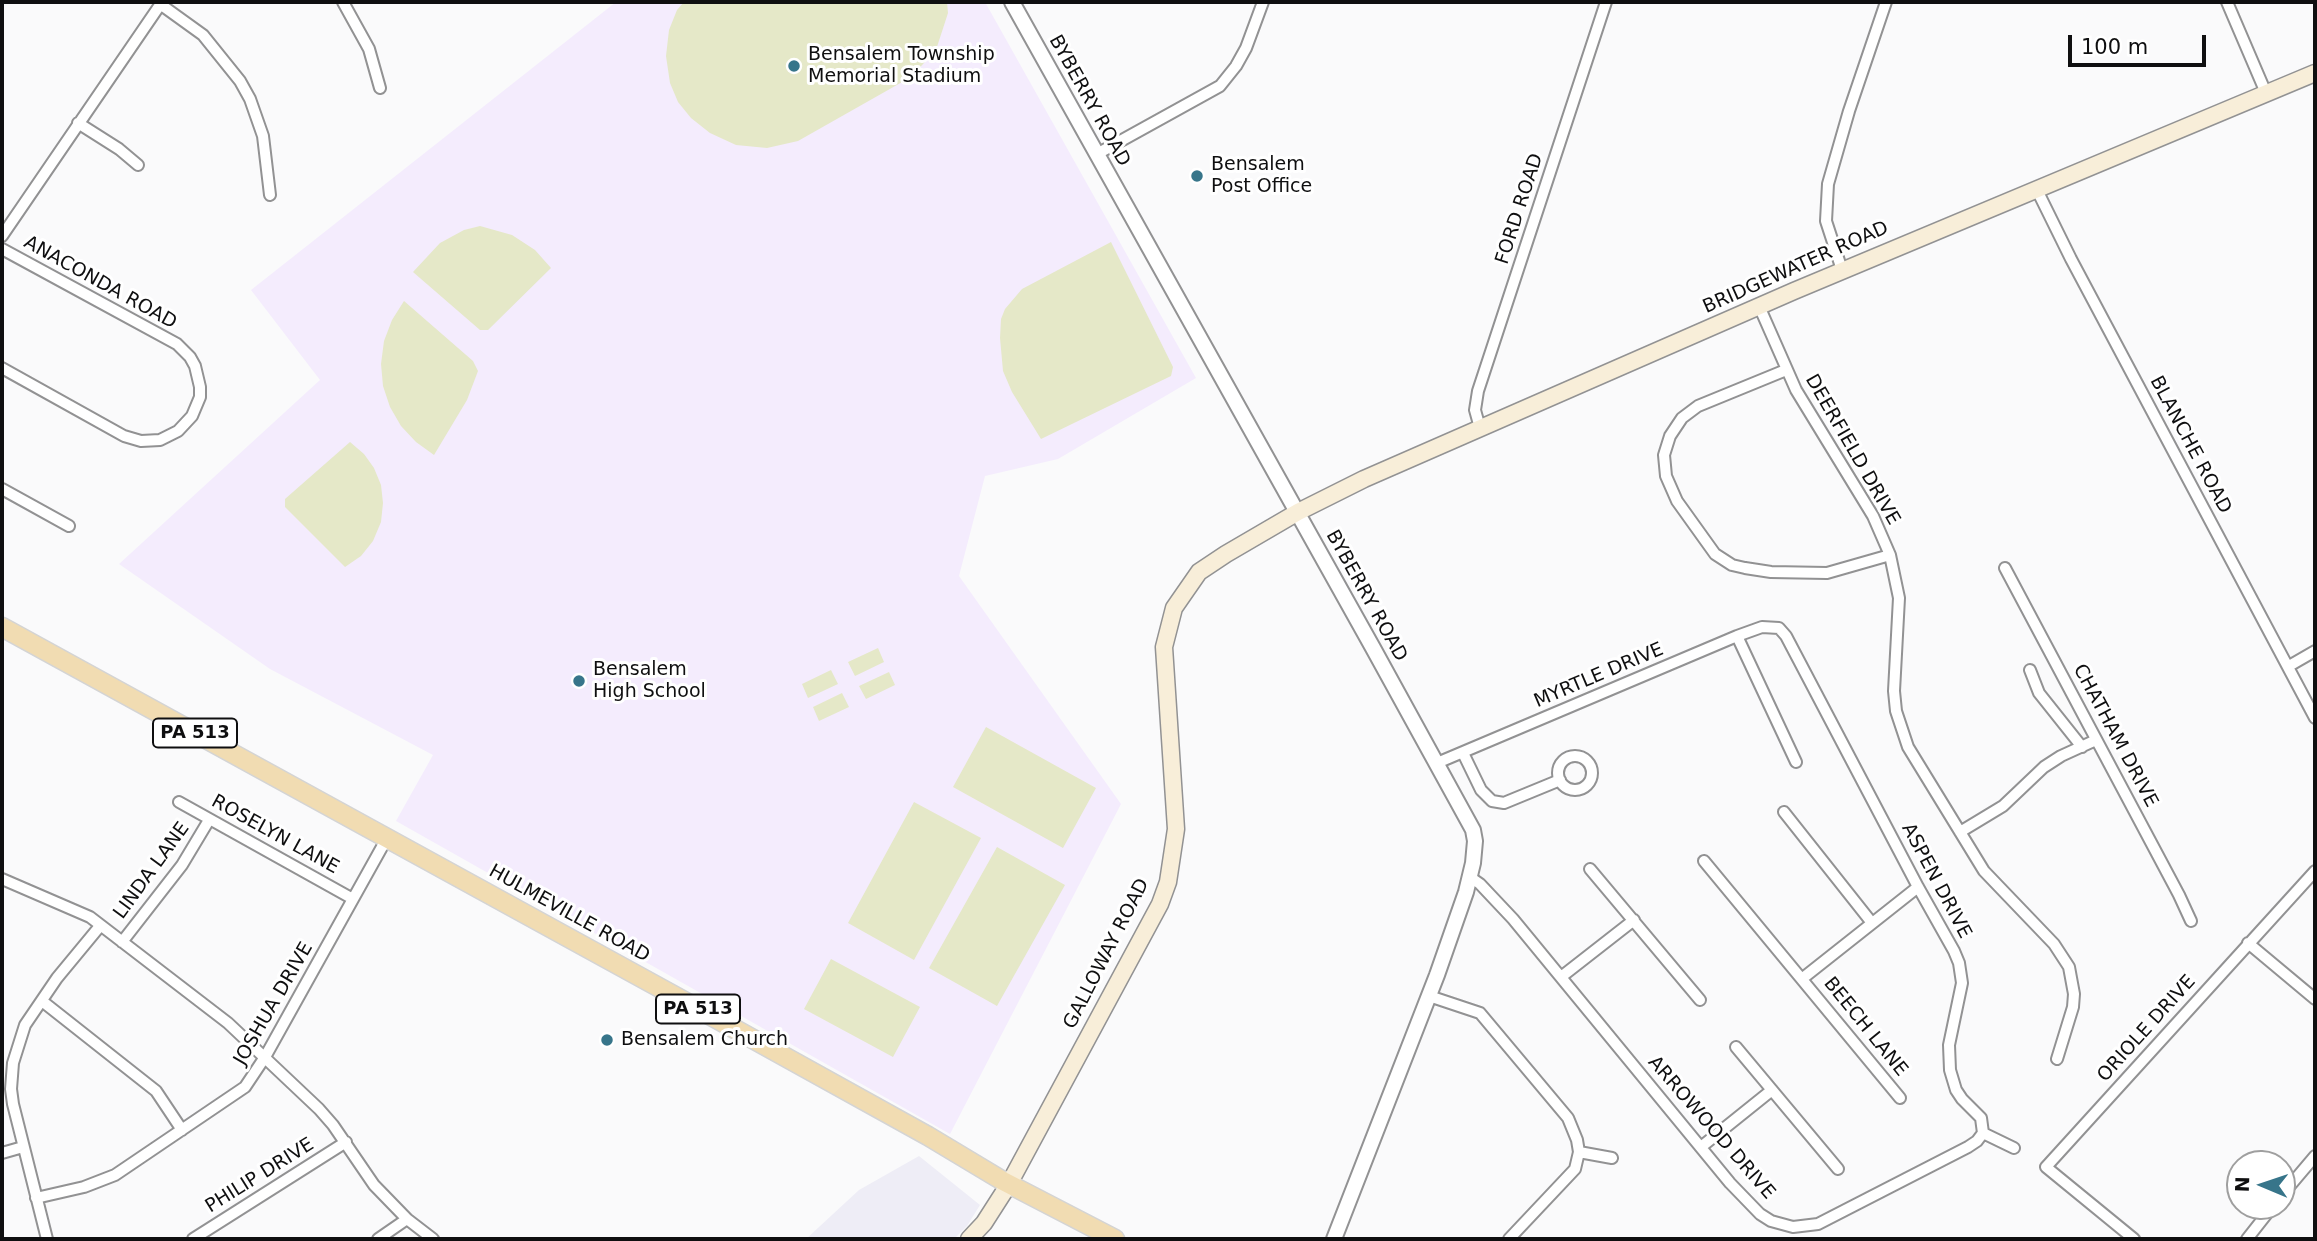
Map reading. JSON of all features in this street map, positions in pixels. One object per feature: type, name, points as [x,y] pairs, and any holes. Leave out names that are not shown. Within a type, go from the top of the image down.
[{"type":"main road","name":"BRIDGEWATER ROAD","points":[[1298,512],[1364,479],[1842,270],[2315,73]]},
{"type":"main road","name":"GALLOWAY ROAD","points":[[969,1239],[984,1223],[1009,1184],[1147,931],[1168,882],[1177,829],[1164,647],[1174,608],[1199,572],[1298,512]]},
{"type":"main road","name":"HULMEVILLE ROAD","points":[[2,627],[907,1124],[1009,1184],[1115,1239]]},
{"type":"street","points":[[343,2],[369,49],[380,88]]},
{"type":"street","name":"BYBERRY ROAD","points":[[1012,2],[1473,830],[1475,846],[1470,877],[1429,996],[1334,1239]]},
{"type":"street","points":[[1097,154],[1220,86],[1246,48],[1263,2]]},
{"type":"street","name":"FORD ROAD","points":[[1480,428],[1475,410],[1478,391],[1606,2]]},
{"type":"street","points":[[1842,270],[1826,221],[1825,199],[1849,111],[1886,2]]},
{"type":"street","points":[[2227,2],[2266,93]]},
{"type":"street","points":[[2,236],[161,3],[204,35],[240,81],[250,99],[262,136],[267,155],[270,195]]},
{"type":"street","points":[[78,123],[119,149],[138,165]]},
{"type":"street","name":"BLANCHE ROAD","points":[[2036,188],[2315,718]]},
{"type":"street","name":"ANACONDA ROAD","points":[[2,249],[177,344],[195,366],[199,376],[200,397],[192,416],[178,431],[160,440],[141,441],[124,436],[2,368]]},
{"type":"street","name":"DEERFIELD DRIVE","points":[[1759,306],[1796,390],[1874,516],[1890,555],[1899,598],[1894,674],[1896,711],[1913,757],[1984,871],[2054,944],[2069,968],[2073,979],[2073,1007],[2057,1059]]},
{"type":"street","points":[[1786,370],[1698,406],[1682,418],[1670,436],[1664,455],[1666,476],[1677,501],[1715,554],[1732,565],[1771,572],[1827,573],[1890,555]]},
{"type":"street","points":[[2,489],[69,526]]},
{"type":"street","name":"CHATHAM DRIVE","points":[[2005,568],[2191,921]]},
{"type":"street","name":"MYRTLE DRIVE","points":[[1437,763],[1464,757],[1737,636],[1762,627],[1776,627]]},
{"type":"street","name":"ASPEN DRIVE","points":[[1776,627],[1786,636],[1959,962],[1962,983],[1949,1045],[1950,1070],[1956,1090],[1980,1118],[1983,1133]]},
{"type":"street","points":[[1737,636],[1796,762]]},
{"type":"street","points":[[2289,666],[2315,651]]},
{"type":"street","points":[[2030,670],[2039,692],[2082,747]]},
{"type":"street","points":[[1959,832],[2003,806],[2044,767],[2096,740]]},
{"type":"street","points":[[1464,757],[1481,790],[1492,801],[1504,803],[1560,780]]},
{"type":"street","name":"ROSELYN LANE","points":[[179,802],[353,899]]},
{"type":"street","points":[[1784,812],[1871,923]]},
{"type":"street","name":"LINDA LANE","points":[[122,942],[182,865],[209,820]]},
{"type":"street","name":"JOSHUA DRIVE","points":[[36,1198],[84,1187],[115,1175],[246,1087],[387,838]]},
{"type":"street","name":"BEECH LANE","points":[[1704,861],[1900,1098]]},
{"type":"street","points":[[1590,869],[1700,1000]]},
{"type":"street","name":"ORIOLE DRIVE","points":[[2134,1239],[2046,1167],[2315,871]]},
{"type":"street","name":"ARROWOOD DRIVE","points":[[1470,877],[1513,919],[1730,1183],[1760,1214],[1779,1224],[1807,1227],[1844,1212],[1968,1147],[1978,1141],[1983,1133]]},
{"type":"street","points":[[2,878],[82,913],[203,1003],[319,1109],[374,1185],[407,1219],[433,1239]]},
{"type":"street","name":"BEECH LANE","points":[[1803,978],[1918,887]]},
{"type":"street","points":[[1560,977],[1634,920]]},
{"type":"street","points":[[47,1239],[11,1090],[13,1063],[21,1031],[57,978],[100,926]]},
{"type":"street","points":[[2248,943],[2315,999]]},
{"type":"street","points":[[1429,996],[1480,1013],[1569,1118],[1577,1140],[1579,1152],[1575,1169],[1509,1239]]},
{"type":"street","points":[[42,1001],[156,1091],[182,1130]]},
{"type":"street","points":[[1737,1047],[1838,1169]]},
{"type":"street","points":[[1701,1147],[1772,1090]]},
{"type":"street","points":[[1983,1133],[2014,1148]]},
{"type":"street","name":"PHILIP DRIVE","points":[[193,1239],[345,1142]]},
{"type":"street","points":[[2,1153],[23,1147]]},
{"type":"street","points":[[1579,1152],[1612,1158]]},
{"type":"street","points":[[2296,1178],[2315,1156]]},
{"type":"street","points":[[378,1239],[407,1219]]},
{"type":"street","points":[[2247,1239],[2262,1220]]},
{"type":"shaded area","points":[[616,2],[985,2],[1196,378],[1058,459],[985,476],[959,576],[1121,804],[950,1134],[396,821],[433,755],[270,669],[119,564],[320,380],[251,290]]},
{"type":"shaded area","points":[[919,1156],[980,1205],[967,1226],[954,1239],[806,1239],[859,1190]]},
{"type":"green space","name":"Bensalem Township Memorial Stadium","points":[[684,2],[947,2],[948,13],[936,50],[911,77],[798,141],[767,148],[736,145],[710,133],[691,118],[678,102],[670,83],[666,56],[669,30],[677,10]]},
{"type":"green space","points":[[480,226],[512,235],[535,250],[551,268],[488,330],[480,330],[413,272],[440,243],[464,230]]},
{"type":"green space","points":[[1111,242],[1173,367],[1171,376],[1041,439],[1012,392],[1003,371],[1001,319],[1005,309],[1022,289]]},
{"type":"green space","points":[[404,301],[473,361],[478,371],[467,400],[434,455],[416,442],[401,426],[390,407],[383,386],[381,364],[384,341],[392,320]]},
{"type":"green space","points":[[350,442],[364,454],[374,468],[381,485],[383,503],[381,522],[373,541],[361,556],[345,567],[285,507],[285,499]]},
{"type":"green space","points":[[878,648],[884,662],[855,676],[848,662]]},
{"type":"green space","points":[[831,670],[838,684],[808,698],[802,684]]},
{"type":"green space","points":[[889,672],[895,685],[866,699],[859,686]]},
{"type":"green space","points":[[842,693],[849,707],[819,721],[813,707]]},
{"type":"green space","points":[[986,727],[1096,788],[1063,848],[953,787]]},
{"type":"green space","points":[[914,802],[981,838],[914,960],[848,923]]},
{"type":"green space","points":[[997,847],[1065,885],[997,1006],[929,968]]},
{"type":"green space","points":[[831,959],[920,1007],[893,1057],[804,1009]]},
{"type":"place","name":"Bensalem Township Memorial Stadium","points":[[794,66]]},
{"type":"place","name":"Bensalem Post Office","points":[[1197,176]]},
{"type":"place","name":"Bensalem High School","points":[[579,681]]},
{"type":"place","name":"Bensalem Church","points":[[607,1040]]}]
